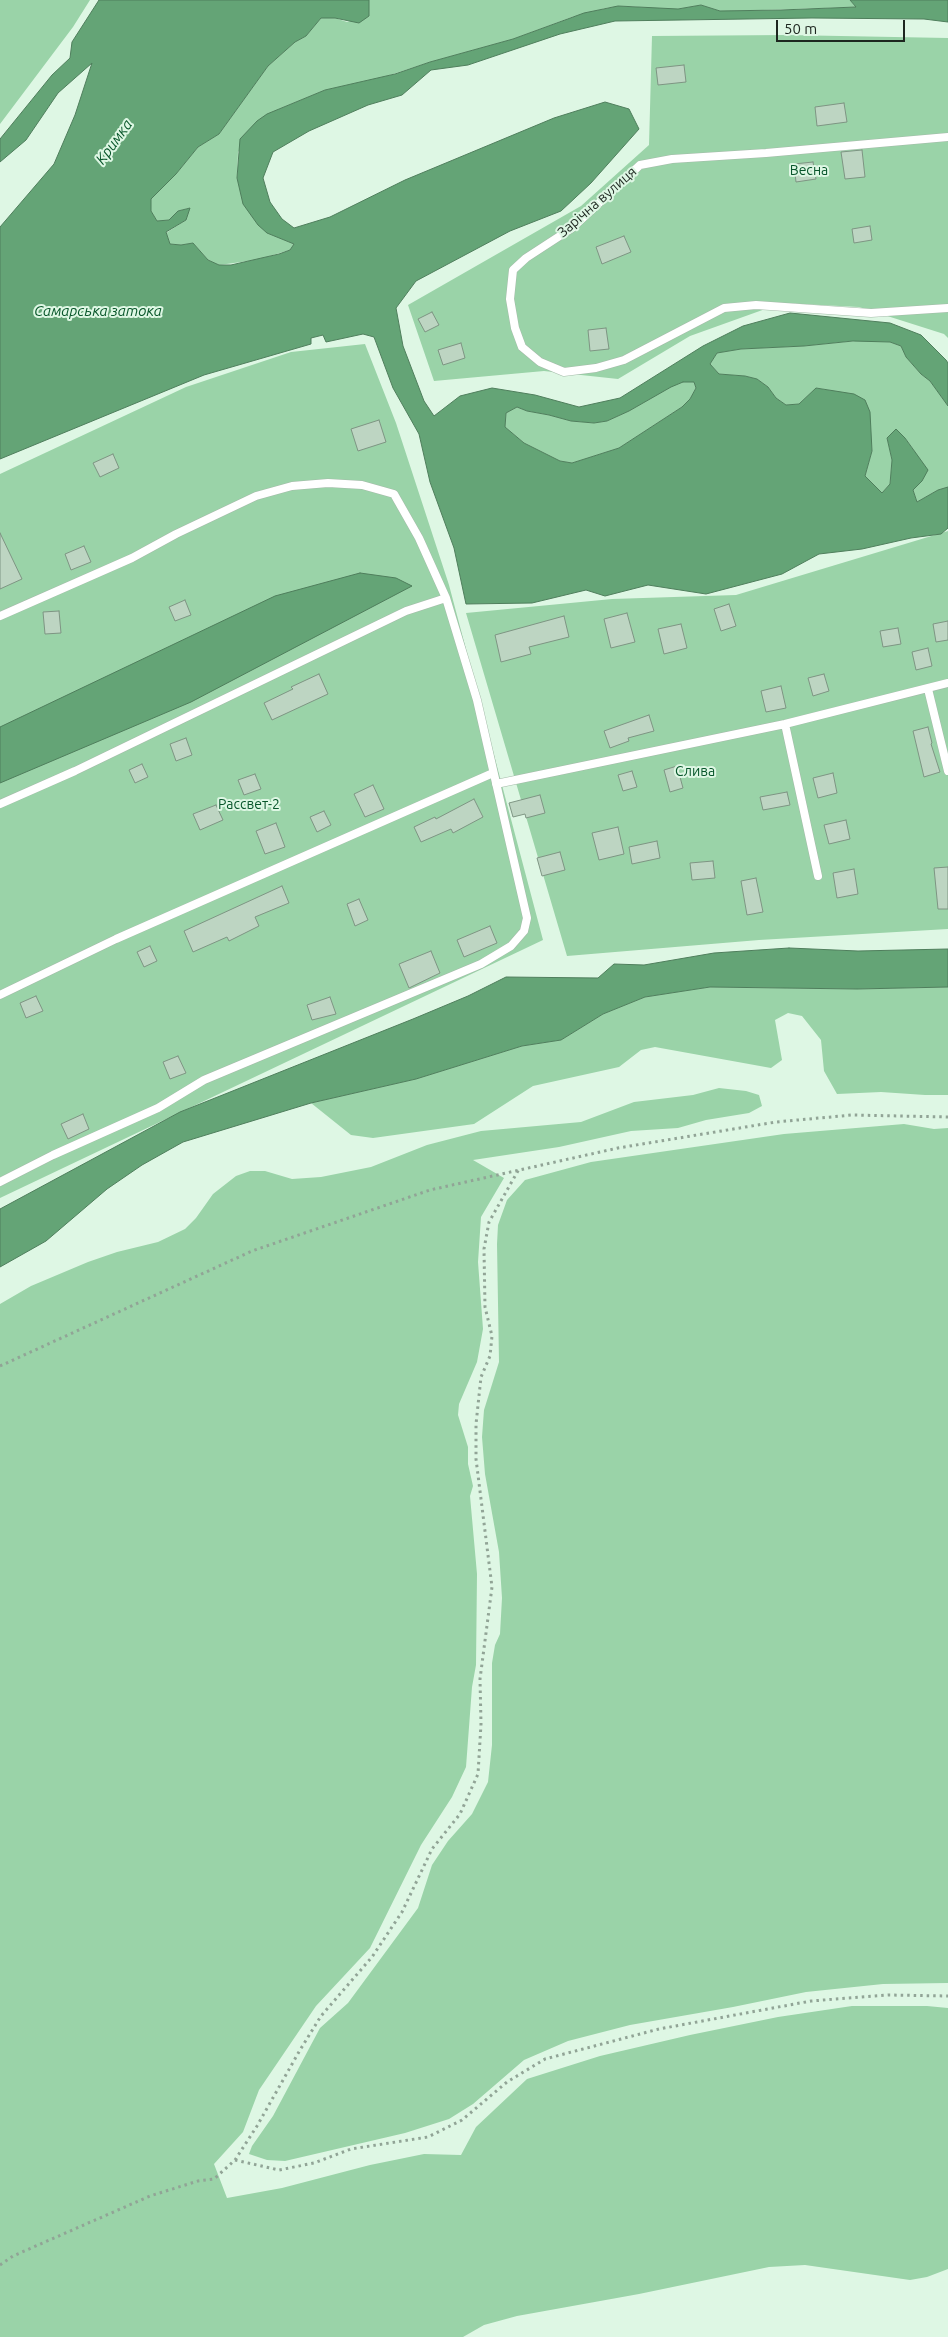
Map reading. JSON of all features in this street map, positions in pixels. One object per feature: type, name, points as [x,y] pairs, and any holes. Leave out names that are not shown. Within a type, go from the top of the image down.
[{"type":"lane","name":"Зарічна вулиця","points":[[948,137],[672,159],[640,165],[572,228],[526,258],[513,270],[510,299],[515,328],[522,347],[540,362],[564,372],[596,368],[624,360],[724,308],[756,305],[871,313],[948,308]]},
{"type":"lane","points":[[0,616],[132,558],[176,534],[256,496],[292,486],[328,483],[362,485],[394,494],[419,538],[446,598],[477,700],[527,918],[524,931],[512,946],[481,964],[204,1080],[158,1108],[53,1155],[0,1182]]},
{"type":"lane","points":[[0,804],[75,771],[406,611],[446,598]]},
{"type":"lane","points":[[496,784],[785,724],[948,683]]},
{"type":"lane","points":[[928,689],[948,772]]},
{"type":"lane","points":[[785,724],[818,876]]},
{"type":"lane","points":[[0,995],[116,939],[493,773]]},
{"type":"path","points":[[0,1366],[252,1251],[430,1190],[618,1148],[776,1122],[852,1115],[948,1117]]},
{"type":"path","points":[[0,2265],[13,2256],[150,2196],[198,2181],[214,2179],[235,2160],[321,2016],[372,1957],[402,1912],[432,1848],[460,1814],[478,1774],[482,1724],[480,1679],[492,1587],[476,1459],[476,1424],[481,1377],[490,1356],[492,1336],[485,1307],[484,1249],[489,1222],[520,1169]]},
{"type":"path","points":[[235,2160],[279,2170],[314,2163],[352,2149],[428,2137],[462,2120],[506,2082],[545,2059],[659,2029],[811,2001],[888,1995],[948,1996]]},
{"type":"green space","points":[[0,0],[90,0],[73,27],[0,124]]},
{"type":"green space","points":[[369,0],[850,0],[856,7],[731,11],[720,11],[701,5],[678,9],[654,9],[631,6],[606,8],[572,17],[513,39],[384,77],[325,90],[279,109],[238,152],[237,178],[268,233],[294,244],[290,250],[256,260],[219,265],[208,260],[193,243],[170,244],[166,233],[186,220],[189,208],[178,211],[169,220],[157,221],[151,211],[151,199],[176,174],[198,147],[219,134],[268,66],[295,42],[306,36],[321,18],[335,18],[347,22],[369,16]]},
{"type":"green space","name":"Весна","points":[[787,35],[948,38],[948,338],[944,334],[859,307],[782,303],[690,336],[618,379],[544,371],[434,381],[408,305],[581,206],[649,145],[652,36]]},
{"type":"green space","points":[[865,340],[890,342],[901,346],[906,357],[930,381],[948,406],[948,487],[938,490],[917,502],[913,490],[922,481],[913,449],[905,438],[887,438],[892,460],[890,484],[882,493],[865,476],[872,451],[870,438],[829,390],[817,388],[799,404],[786,405],[757,379],[719,374],[710,364],[717,353],[741,349],[804,346]]},
{"type":"green space","name":"Рассвет-2","points":[[365,344],[396,423],[449,585],[543,940],[0,1198],[0,474],[186,387],[291,352]]},
{"type":"green space","points":[[683,382],[694,382],[696,388],[690,399],[682,407],[619,448],[572,463],[560,461],[524,443],[505,427],[506,413],[517,407],[571,421],[594,423],[607,421],[629,411],[671,386]]},
{"type":"green space","name":"Слива","points":[[948,531],[948,929],[759,940],[567,956],[466,613],[612,599],[736,595]]},
{"type":"green space","points":[[710,987],[857,989],[948,987],[948,1095],[881,1092],[837,1094],[824,1071],[821,1040],[802,1016],[788,1013],[775,1020],[782,1060],[771,1068],[655,1047],[641,1050],[619,1067],[533,1086],[474,1124],[373,1138],[351,1135],[311,1103],[416,1079],[522,1046],[561,1040],[603,1014],[645,997]]},
{"type":"green space","points":[[719,1088],[746,1091],[759,1095],[762,1106],[749,1113],[706,1120],[678,1128],[631,1131],[559,1147],[473,1160],[504,1178],[481,1217],[478,1262],[483,1329],[477,1362],[459,1404],[458,1415],[468,1447],[468,1464],[473,1486],[470,1496],[477,1574],[476,1665],[472,1687],[466,1767],[452,1797],[421,1845],[370,1948],[316,2006],[259,2090],[243,2132],[214,2164],[227,2198],[282,2188],[370,2165],[424,2154],[461,2155],[476,2127],[527,2079],[600,2056],[778,2017],[852,2006],[927,2006],[948,2008],[948,2269],[927,2277],[910,2280],[805,2265],[769,2267],[639,2294],[517,2316],[484,2325],[463,2337],[0,2337],[0,1304],[31,1286],[88,1262],[117,1252],[158,1242],[185,1229],[196,1218],[213,1194],[236,1176],[250,1171],[265,1171],[292,1179],[321,1177],[371,1167],[427,1145],[481,1131],[581,1122],[634,1102],[693,1095]]},
{"type":"green space","points":[[904,1124],[934,1129],[948,1128],[948,1983],[883,1984],[806,1992],[630,2025],[568,2041],[524,2060],[473,2104],[449,2119],[405,2133],[285,2161],[267,2160],[249,2154],[252,2146],[273,2116],[320,2028],[348,2003],[418,1908],[432,1865],[448,1841],[472,1814],[488,1782],[492,1745],[492,1663],[495,1645],[500,1634],[502,1598],[499,1552],[485,1474],[482,1437],[484,1410],[499,1362],[497,1244],[498,1225],[507,1200],[525,1180],[591,1162],[784,1134]]},
{"type":"water","name":"Самарська затока","points":[[99,0],[369,0],[369,16],[359,23],[335,18],[321,18],[306,36],[295,42],[268,66],[219,134],[198,147],[176,174],[151,199],[151,211],[157,221],[169,220],[178,211],[190,208],[186,220],[166,232],[170,244],[193,243],[208,260],[219,265],[231,265],[279,254],[290,250],[294,244],[267,233],[258,225],[243,204],[237,178],[240,139],[257,121],[267,114],[325,90],[395,74],[430,62],[513,39],[584,13],[618,6],[678,9],[701,5],[720,11],[781,10],[856,7],[850,0],[948,0],[948,22],[924,19],[812,18],[615,21],[560,34],[468,65],[431,70],[402,95],[368,105],[309,131],[273,152],[263,178],[270,202],[282,219],[294,228],[330,217],[405,180],[554,118],[605,102],[629,109],[639,129],[591,183],[561,211],[510,231],[416,281],[396,308],[403,346],[424,401],[434,416],[460,396],[492,388],[535,395],[579,407],[620,398],[703,346],[743,326],[790,313],[890,323],[921,335],[946,360],[948,363],[948,406],[930,381],[906,357],[901,346],[890,342],[853,341],[741,349],[717,353],[710,364],[719,374],[757,379],[786,405],[799,404],[816,388],[854,394],[865,400],[870,412],[872,451],[865,476],[882,493],[890,484],[892,460],[887,438],[896,429],[905,438],[928,470],[922,481],[913,490],[917,502],[938,490],[948,487],[948,528],[941,534],[911,538],[862,549],[819,554],[782,574],[706,594],[648,585],[605,596],[586,590],[532,603],[466,604],[454,548],[430,482],[419,434],[393,388],[374,337],[363,334],[326,342],[323,335],[311,338],[311,344],[204,375],[0,459],[0,227],[54,164],[75,115],[92,63],[58,93],[26,140],[0,162],[0,139],[52,75],[70,58],[72,42]],"holes":[[[683,382],[694,382],[696,388],[690,399],[682,407],[619,448],[572,463],[560,461],[524,443],[505,427],[506,413],[517,407],[571,421],[594,423],[607,421],[671,387]]]},
{"type":"water","points":[[360,573],[396,578],[412,586],[191,702],[0,783],[0,727],[275,596]]},
{"type":"water","points":[[789,948],[858,951],[948,949],[948,987],[857,989],[710,987],[645,997],[603,1014],[561,1040],[522,1046],[416,1079],[311,1103],[183,1142],[142,1165],[107,1189],[46,1241],[0,1267],[0,1209],[180,1112],[413,1019],[468,996],[506,977],[598,978],[614,964],[644,965],[714,953]]},
{"type":"building","points":[[684,65],[686,82],[658,85],[656,68]]},
{"type":"building","points":[[844,103],[847,122],[817,126],[815,107]]},
{"type":"building","points":[[862,150],[865,177],[845,179],[841,152]]},
{"type":"building","points":[[813,162],[816,179],[796,182],[794,164]]},
{"type":"building","points":[[870,226],[872,240],[854,243],[852,229]]},
{"type":"building","points":[[624,236],[631,252],[602,264],[596,247]]},
{"type":"building","points":[[432,312],[439,325],[425,332],[418,319]]},
{"type":"building","points":[[606,328],[609,349],[590,351],[588,330]]},
{"type":"building","points":[[461,343],[465,358],[443,365],[438,350]]},
{"type":"building","points":[[379,420],[386,442],[358,451],[351,429]]},
{"type":"building","points":[[113,454],[119,468],[100,477],[93,463]]},
{"type":"building","points":[[0,533],[22,579],[0,589]]},
{"type":"building","points":[[84,546],[91,562],[71,570],[65,554]]},
{"type":"building","points":[[185,600],[191,615],[175,621],[169,607]]},
{"type":"building","points":[[729,604],[736,626],[721,631],[714,609]]},
{"type":"building","points":[[59,611],[61,633],[45,634],[43,612]]},
{"type":"building","points":[[627,613],[635,642],[611,648],[604,619]]},
{"type":"building","points":[[564,616],[569,637],[529,647],[531,654],[501,662],[495,635]]},
{"type":"building","points":[[948,621],[948,640],[936,642],[933,624]]},
{"type":"building","points":[[681,624],[687,648],[664,654],[658,629]]},
{"type":"building","points":[[898,628],[901,644],[883,647],[880,631]]},
{"type":"building","points":[[928,648],[932,666],[916,670],[912,652]]},
{"type":"building","points":[[319,674],[328,694],[272,720],[264,703],[293,689],[291,687]]},
{"type":"building","points":[[824,674],[829,691],[813,696],[808,678]]},
{"type":"building","points":[[781,686],[786,708],[766,712],[761,691]]},
{"type":"building","points":[[649,715],[654,731],[628,738],[629,741],[610,748],[604,731]]},
{"type":"building","points":[[928,727],[940,772],[924,777],[913,731]]},
{"type":"building","points":[[186,738],[192,755],[176,761],[170,744]]},
{"type":"building","points":[[142,764],[148,777],[135,783],[129,770]]},
{"type":"building","points":[[677,766],[683,788],[670,792],[664,770]]},
{"type":"building","points":[[632,771],[637,787],[623,791],[618,775]]},
{"type":"building","points":[[833,773],[837,793],[818,798],[813,778]]},
{"type":"building","points":[[255,774],[261,789],[244,795],[238,780]]},
{"type":"building","points":[[373,785],[384,809],[365,817],[354,794]]},
{"type":"building","points":[[787,792],[790,805],[763,810],[760,797]]},
{"type":"building","points":[[540,795],[545,813],[526,818],[525,814],[513,817],[509,803]]},
{"type":"building","points":[[474,799],[483,817],[453,833],[451,829],[421,842],[414,827],[435,817],[436,819]]},
{"type":"building","points":[[216,805],[223,820],[200,830],[193,814]]},
{"type":"building","points":[[324,811],[331,825],[317,832],[310,817]]},
{"type":"building","points":[[846,820],[850,839],[829,844],[824,825]]},
{"type":"building","points":[[276,823],[285,847],[265,854],[256,831]]},
{"type":"building","points":[[618,827],[624,854],[599,860],[592,833]]},
{"type":"building","points":[[657,841],[660,858],[632,864],[629,847]]},
{"type":"building","points":[[560,852],[565,870],[542,876],[537,858]]},
{"type":"building","points":[[713,861],[715,878],[692,880],[690,863]]},
{"type":"building","points":[[948,867],[948,909],[938,909],[934,868]]},
{"type":"building","points":[[854,869],[858,894],[837,898],[833,873]]},
{"type":"building","points":[[756,878],[763,912],[747,915],[741,881]]},
{"type":"building","points":[[282,886],[289,903],[255,917],[259,926],[229,941],[227,937],[193,952],[184,931]]},
{"type":"building","points":[[359,899],[368,920],[355,926],[347,904]]},
{"type":"building","points":[[490,926],[497,943],[464,957],[457,940]]},
{"type":"building","points":[[150,946],[157,961],[144,967],[137,952]]},
{"type":"building","points":[[431,951],[440,973],[409,988],[399,964]]},
{"type":"building","points":[[36,996],[43,1011],[26,1018],[20,1003]]},
{"type":"building","points":[[330,997],[336,1014],[312,1020],[307,1005]]},
{"type":"building","points":[[178,1056],[186,1073],[170,1079],[163,1062]]},
{"type":"building","points":[[83,1114],[89,1129],[68,1139],[61,1124]]},
{"type":"water label","name":"Кримка","points":[[114,142]]}]
